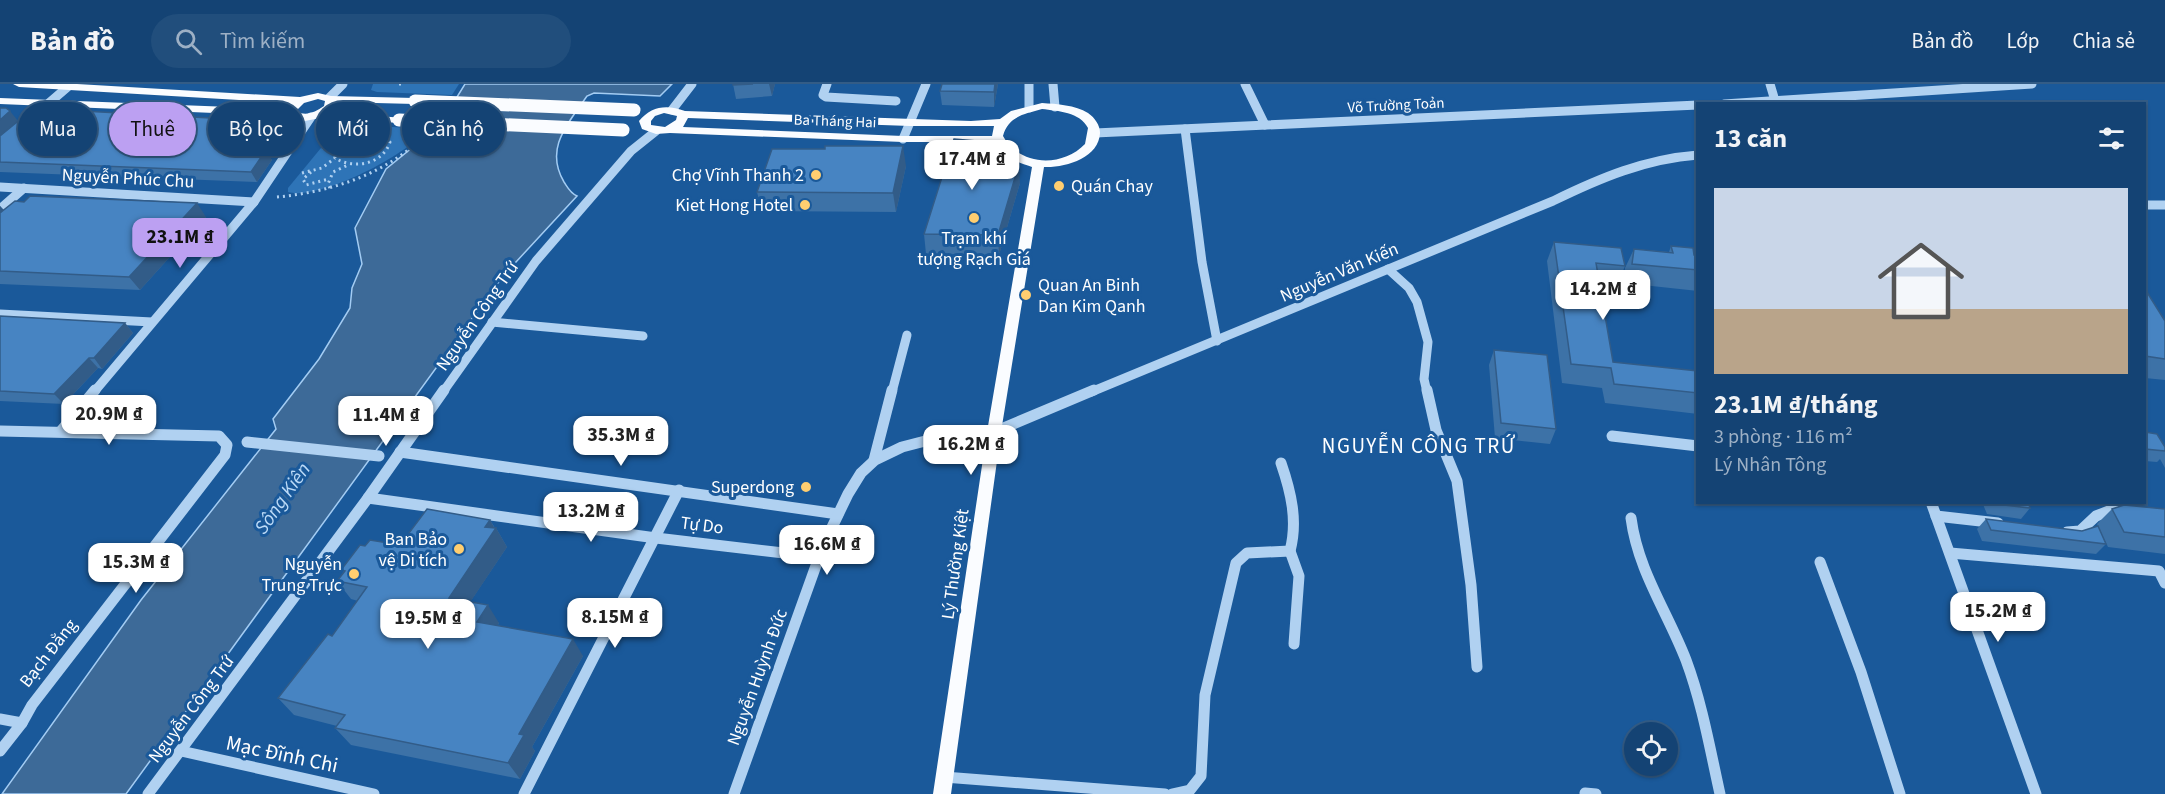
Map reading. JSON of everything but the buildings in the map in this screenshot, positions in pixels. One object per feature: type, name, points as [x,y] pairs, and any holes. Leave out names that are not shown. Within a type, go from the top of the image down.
[{"type":"main road","points":[[19,84],[300,100]]},
{"type":"main road","name":"Ba Tháng Hai","points":[[300,100],[318,96],[330,99],[910,123],[1002,122]]},
{"type":"main road","points":[[314,116],[329,108],[330,99]]},
{"type":"main road","points":[[0,101],[18,102]]},
{"type":"main road","points":[[97,106],[208,110]]},
{"type":"main road","points":[[1055,107],[1083,115],[1092,124],[1095,133],[1093,143],[1085,152],[1073,159],[1039,164],[1010,156],[1001,148],[996,140],[997,130],[1009,116],[1029,108],[1055,107]]},
{"type":"main road","points":[[653,130],[645,124],[651,114],[672,112],[682,121],[672,130]]},
{"type":"main road","points":[[304,116],[653,130]]},
{"type":"main road","name":"Ba Tháng Hai","points":[[653,130],[996,140]]},
{"type":"main road","name":"Lý Thường Kiệt","points":[[942,794],[994,432],[1039,164]]},
{"type":"street","points":[[330,99],[343,84]]},
{"type":"street","points":[[672,112],[692,84]]},
{"type":"street","points":[[827,84],[823,95],[826,97],[896,101]]},
{"type":"street","points":[[903,139],[926,84]]},
{"type":"street","points":[[1029,84],[1029,108]]},
{"type":"street","points":[[1053,84],[1055,107]]},
{"type":"street","points":[[1245,84],[1264,125]]},
{"type":"street","points":[[1770,84],[1776,102],[2032,84]]},
{"type":"street","points":[[50,102],[69,86]]},
{"type":"street","name":"Võ Trường Toản","points":[[1095,133],[1696,105]]},
{"type":"street","points":[[0,431],[61,430],[254,202],[314,116]]},
{"type":"street","points":[[0,144],[18,129]]},
{"type":"street","points":[[1185,129],[1197,241],[1206,296],[1217,341]]},
{"type":"street","name":"Nguyễn Công Trứ","points":[[148,794],[368,498],[536,261],[630,152],[653,130]]},
{"type":"street","name":"Nguyễn Văn Kiến","points":[[994,432],[1553,201],[1623,168],[1674,156],[1696,155]]},
{"type":"street","name":"Nguyễn Phúc Chu","points":[[0,187],[254,202]]},
{"type":"street","points":[[0,209],[24,188]]},
{"type":"street","points":[[34,197],[43,190]]},
{"type":"street","points":[[2146,205],[2165,205]]},
{"type":"street","points":[[1389,269],[1409,288],[1417,302],[1428,342],[1424,379],[1436,430],[1456,481],[1471,585],[1477,667]]},
{"type":"street","points":[[0,314],[152,322]]},
{"type":"street","points":[[492,322],[644,336]]},
{"type":"street","points":[[874,460],[907,335]]},
{"type":"street","name":"Bạch Đằng","points":[[0,751],[22,723],[32,705],[225,455],[227,444],[219,436],[61,430]]},
{"type":"street","name":"Nguyễn Huỳnh Đức","points":[[734,794],[818,557],[857,479],[874,460],[898,448],[994,432]]},
{"type":"street","points":[[1612,436],[1696,446]]},
{"type":"street","points":[[247,442],[379,456]]},
{"type":"street","name":"Tự Do","points":[[400,452],[679,489],[838,514]]},
{"type":"street","points":[[1281,463],[1293,516],[1293,543],[1290,551],[1299,576],[1294,644]]},
{"type":"street","points":[[524,794],[679,489]]},
{"type":"street","name":"Tự Do","points":[[368,498],[656,538],[818,557]]},
{"type":"street","points":[[2050,530],[2073,533],[2079,531],[2091,518],[2127,504]]},
{"type":"street","points":[[1933,507],[2016,525]]},
{"type":"street","points":[[1933,507],[2036,794]]},
{"type":"street","points":[[1631,518],[1632,535],[1646,575],[1692,676],[1720,794]]},
{"type":"street","points":[[1172,794],[1186,792],[1196,787],[1201,776],[1205,695],[1236,563],[1247,552],[1290,551]]},
{"type":"street","points":[[1950,553],[2159,571],[2165,582]]},
{"type":"street","points":[[1820,562],[1861,672],[1900,794]]},
{"type":"street","points":[[0,719],[22,723]]},
{"type":"street","name":"Mạc Đĩnh Chi","points":[[181,751],[374,794]]},
{"type":"street","points":[[944,777],[1165,794]]},
{"type":"path","points":[[399,84],[404,84]]},
{"type":"path","points":[[277,197],[296,196],[330,188],[373,170],[402,153]]},
{"type":"path","points":[[330,188],[329,179],[333,172],[348,164],[362,163],[378,156]]},
{"type":"path","points":[[329,179],[306,185],[303,179],[335,158],[348,164]]},
{"type":"path","points":[[362,163],[373,170]]},
{"type":"path","points":[[302,173],[311,172]]},
{"type":"shaded area","points":[[373,84],[459,84],[452,95],[377,92],[371,90]]},
{"type":"shaded area","points":[[390,127],[402,128],[402,151],[383,162],[341,183],[320,189],[302,193],[288,192],[288,188],[316,154],[316,156],[390,156]]},
{"type":"water","name":"Sông Kiên","points":[[465,84],[672,84],[660,96],[594,93],[587,96],[566,127],[557,147],[558,170],[568,188],[577,196],[503,276],[126,794],[2,794],[141,600],[276,429],[273,419],[319,359],[350,308],[352,288],[362,264],[355,228],[386,169],[402,156],[505,156],[505,102],[454,102]]},
{"type":"place","name":"Chợ Vĩnh Thanh 2","points":[[816,175]]},
{"type":"place","name":"Quán Chay","points":[[1059,186]]},
{"type":"place","name":"Kiet Hong Hotel","points":[[805,205]]},
{"type":"place","name":"Trạm khí tượng Rạch Giá","points":[[974,218]]},
{"type":"place","name":"Quan An Binh Dan Kim Qanh","points":[[1026,295]]},
{"type":"place","name":"Superdong","points":[[806,487]]},
{"type":"place","name":"Ban Bảo vệ Di tích","points":[[459,549]]},
{"type":"place","name":"Nguyễn Trung Trực","points":[[354,574]]},
{"type":"district","name":"NGUYỄN CÔNG TRỨ","points":[[1419,446]]}]
